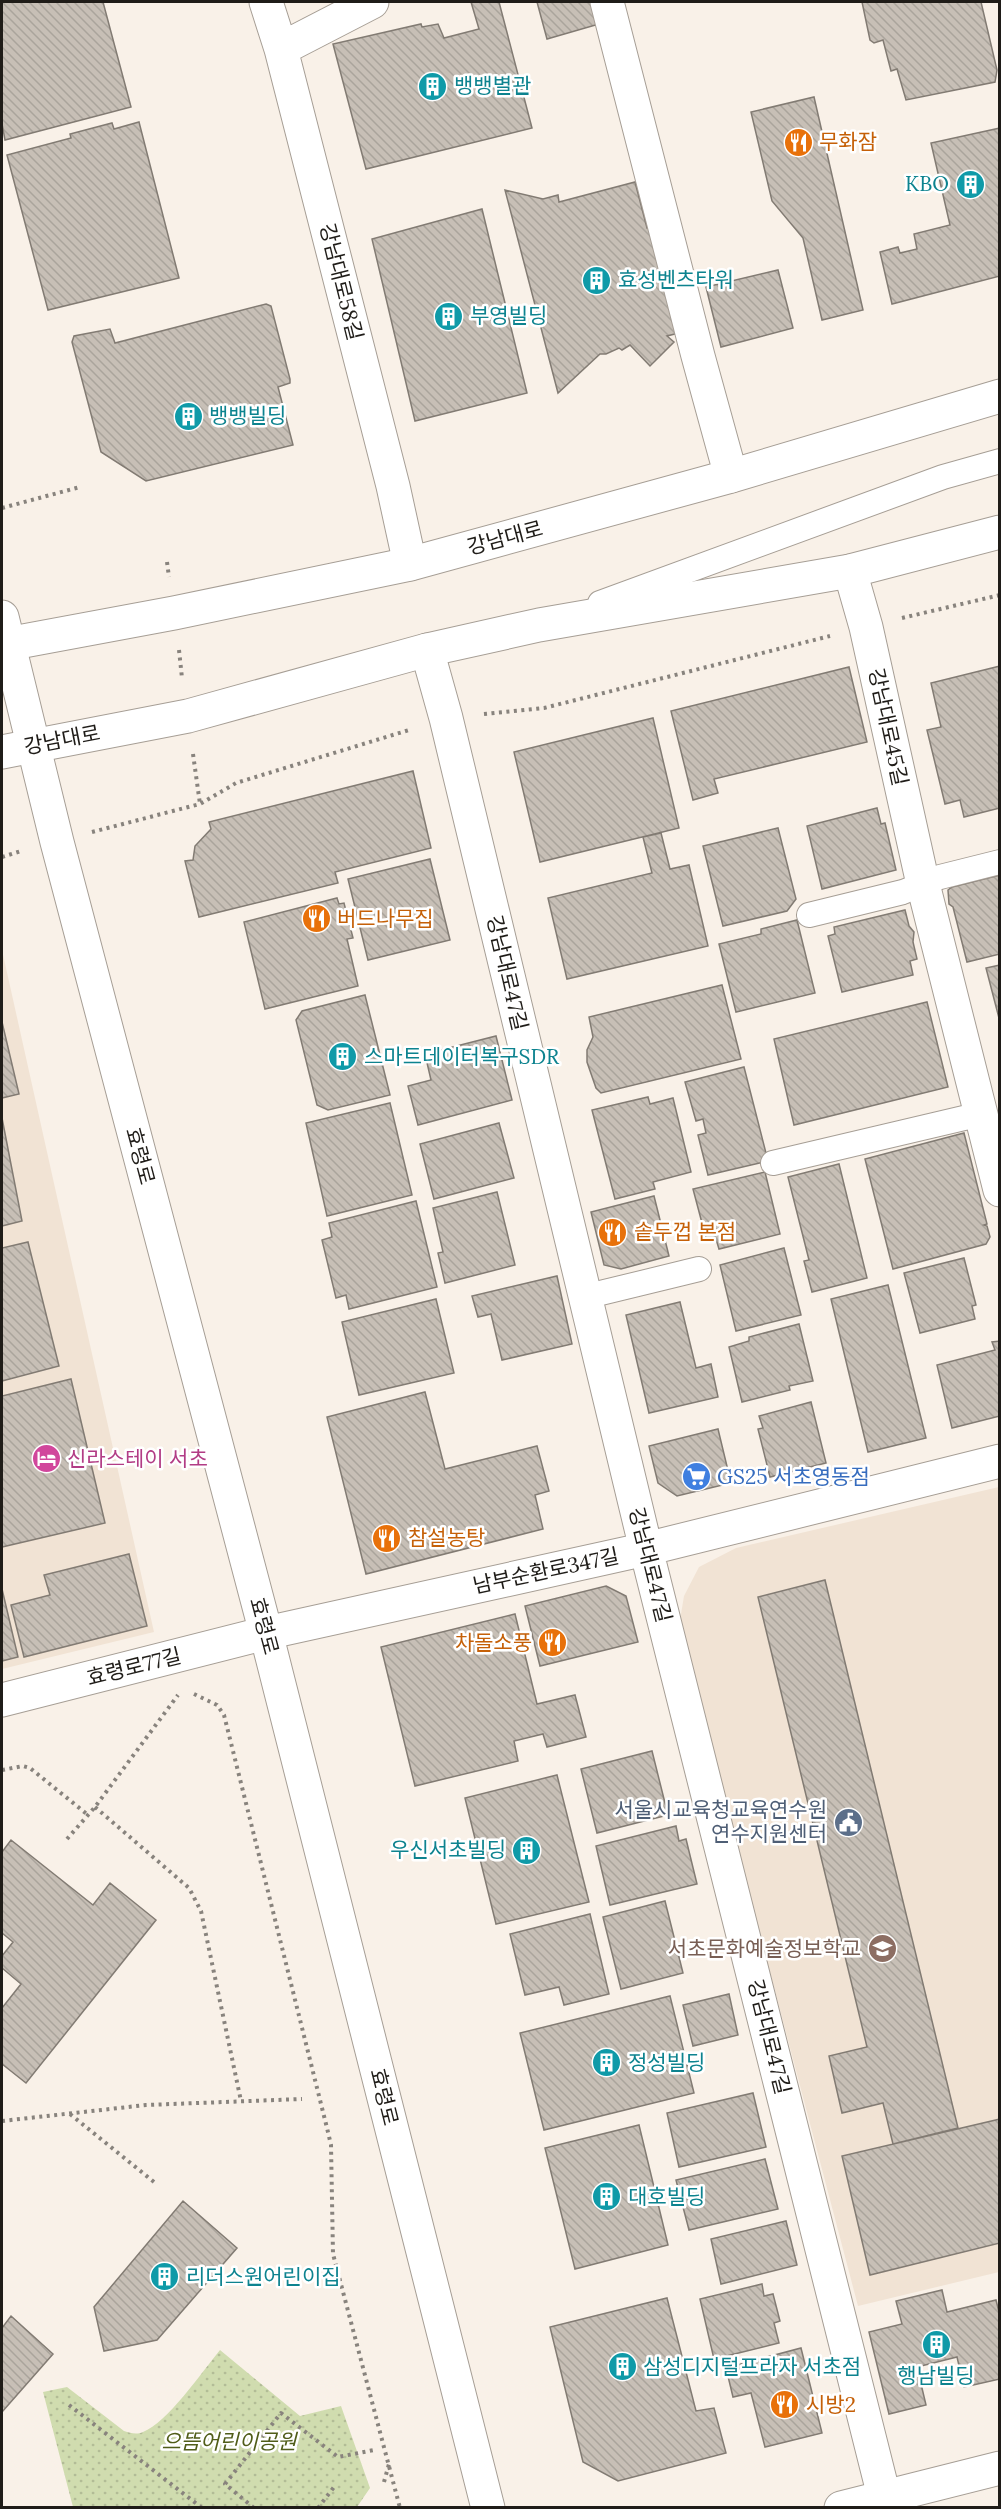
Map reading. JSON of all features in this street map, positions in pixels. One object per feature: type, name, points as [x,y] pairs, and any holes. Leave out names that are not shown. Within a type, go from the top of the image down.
[{"type":"street","name":"강남대로58길","points":[[266,2],[281,49],[393,486],[410,564]]},
{"type":"street","points":[[281,49],[372,2]]},
{"type":"street","points":[[607,2],[731,476]]},
{"type":"street","name":"강남대로","points":[[4,635],[174,613],[410,564],[731,476],[999,396]]},
{"type":"street","name":"강남대로","points":[[2,752],[188,716],[427,650],[539,625],[850,571],[999,532]]},
{"type":"street","name":"강남대로45길","points":[[850,571],[866,627],[922,884],[998,1178]]},
{"type":"street","name":"효령로","points":[[4,635],[266,1633],[488,2508]]},
{"type":"street","name":"강남대로47길","points":[[427,650],[446,718],[646,1549],[886,2502]]},
{"type":"street","name":"남부순환로347길","points":[[266,1633],[646,1549],[999,1461]]},
{"type":"street","name":"효령로77길","points":[[2,1700],[266,1633]]},
{"type":"street","points":[[841,2508],[886,2502],[999,2468]]},
{"type":"lane","points":[[539,625],[943,477],[999,461]]},
{"type":"lane","points":[[809,915],[903,892],[922,884],[999,862]]},
{"type":"lane","points":[[773,1163],[981,1114]]},
{"type":"lane","points":[[584,1297],[699,1269]]},
{"type":"path","points":[[2,508],[80,488]]},
{"type":"path","points":[[2,857],[200,804],[236,783],[446,718],[544,708],[999,595]]},
{"type":"path","points":[[67,1839],[95,1807],[182,1690]]},
{"type":"path","points":[[194,1694],[217,1705],[224,1715],[331,2145],[333,2254],[400,2508]]},
{"type":"path","points":[[2,1770],[23,1766],[30,1768],[88,1815]]},
{"type":"path","points":[[95,1807],[189,1888],[201,1911],[241,2101]]},
{"type":"path","points":[[2,2121],[146,2105],[302,2099]]},
{"type":"path","points":[[69,2114],[154,2182]]},
{"type":"path","points":[[69,2405],[202,2508]]},
{"type":"path","points":[[254,2508],[225,2484],[281,2414],[338,2457],[374,2450]]},
{"type":"path","points":[[384,2482],[389,2463]]},
{"type":"path","points":[[318,2508],[334,2487]]},
{"type":"shaded area","points":[[2,950],[154,1632],[2,1669]]},
{"type":"shaded area","name":"서초문화예술정보학교","points":[[999,1487],[999,2272],[858,2306],[679,1626],[684,1596],[699,1567],[736,1548]]},
{"type":"green space","name":"으뜸어린이공원","points":[[220,2350],[300,2416],[341,2406],[370,2488],[357,2507],[73,2507],[43,2392],[67,2387],[124,2431],[140,2433],[152,2427],[173,2408]]},
{"type":"building","points":[[2,2],[103,2],[131,107],[5,140],[2,124]]},
{"type":"building","name":"뱅뱅별관","points":[[471,2],[499,2],[532,128],[366,169],[333,44],[421,24],[422,27],[438,24],[444,38],[479,29]]},
{"type":"building","points":[[537,2],[593,2],[599,24],[547,39]]},
{"type":"building","points":[[862,2],[981,2],[997,70],[995,82],[906,100],[897,69],[891,71],[883,40],[874,43],[870,40]]},
{"type":"building","points":[[814,97],[863,310],[822,320],[803,238],[772,201],[751,112]]},
{"type":"building","points":[[139,122],[179,278],[48,310],[7,155],[71,138],[70,134],[112,123],[114,129]]},
{"type":"building","name":"KBO","points":[[1000,128],[1000,276],[892,304],[880,252],[898,247],[900,253],[917,249],[914,234],[950,225],[931,143]]},
{"type":"building","name":"효성벤츠타워","points":[[635,182],[647,228],[651,226],[679,333],[667,336],[674,342],[650,366],[630,345],[622,350],[619,348],[606,354],[600,354],[558,393],[505,190],[543,199],[558,195],[559,202]]},
{"type":"building","name":"부영빌딩","points":[[482,209],[527,393],[415,421],[372,239]]},
{"type":"building","points":[[778,270],[793,328],[721,347],[706,287]]},
{"type":"building","name":"뱅뱅빌딩","points":[[266,304],[271,306],[290,379],[290,383],[278,387],[293,445],[146,481],[101,452],[72,342],[74,336],[110,329],[115,343]]},
{"type":"building","points":[[1000,666],[1000,808],[964,817],[960,800],[945,804],[927,730],[941,727],[931,683]]},
{"type":"building","points":[[849,667],[867,742],[714,779],[718,793],[693,800],[671,711]]},
{"type":"building","points":[[653,718],[679,828],[540,862],[514,752]]},
{"type":"building","points":[[413,771],[431,848],[335,872],[338,883],[199,917],[185,861],[193,860],[195,846],[211,829],[209,822]]},
{"type":"building","points":[[877,808],[881,824],[885,823],[896,870],[822,889],[807,826]]},
{"type":"building","points":[[778,828],[796,899],[787,911],[723,926],[703,846]]},
{"type":"building","points":[[661,833],[670,869],[689,865],[708,946],[567,979],[548,898],[652,873],[643,837]]},
{"type":"building","points":[[430,859],[450,940],[368,960],[348,879]]},
{"type":"building","points":[[1000,875],[1000,954],[967,962],[953,907],[949,904],[948,890]]},
{"type":"building","points":[[337,898],[339,904],[344,903],[353,938],[347,939],[358,986],[265,1009],[244,922]]},
{"type":"building","points":[[905,910],[909,926],[914,932],[913,942],[917,959],[910,961],[913,975],[842,992],[828,936],[835,934],[834,927]]},
{"type":"building","points":[[797,920],[815,993],[736,1012],[719,944],[761,934],[761,929]]},
{"type":"building","points":[[1000,965],[1000,1022],[986,968]]},
{"type":"building","points":[[722,985],[741,1059],[601,1093],[596,1088],[587,1062],[587,1050],[593,1037],[589,1017]]},
{"type":"building","name":"스마트데이터복구SDR","points":[[365,995],[390,1095],[328,1110],[317,1105],[296,1020],[302,1011]]},
{"type":"building","points":[[927,1002],[948,1087],[794,1125],[774,1039]]},
{"type":"building","points":[[2,1022],[19,1094],[2,1098]]},
{"type":"building","points":[[496,1036],[512,1100],[418,1125],[408,1086],[431,1080],[425,1054]]},
{"type":"building","points":[[744,1067],[768,1161],[708,1175],[698,1135],[706,1133],[703,1119],[696,1121],[685,1082]]},
{"type":"building","points":[[648,1097],[650,1104],[673,1098],[691,1172],[653,1182],[655,1189],[615,1199],[592,1110]]},
{"type":"building","points":[[390,1103],[412,1195],[327,1216],[306,1123]]},
{"type":"building","points":[[2,1118],[22,1221],[2,1226]]},
{"type":"building","points":[[499,1123],[514,1178],[434,1199],[420,1144]]},
{"type":"building","points":[[964,1133],[987,1224],[984,1225],[987,1226],[990,1237],[986,1244],[893,1269],[865,1159]]},
{"type":"building","points":[[839,1164],[867,1278],[812,1292],[804,1261],[809,1260],[788,1177]]},
{"type":"building","points":[[765,1172],[780,1234],[719,1249],[716,1239],[707,1242],[693,1189]]},
{"type":"building","points":[[497,1192],[515,1265],[445,1283],[438,1253],[443,1252],[433,1208]]},
{"type":"building","points":[[654,1196],[669,1256],[621,1269],[604,1265],[591,1212]]},
{"type":"building","points":[[416,1201],[437,1287],[349,1309],[346,1295],[336,1298],[322,1240],[332,1237],[329,1223]]},
{"type":"building","points":[[28,1242],[59,1366],[2,1381],[2,1248]]},
{"type":"building","points":[[784,1248],[801,1315],[736,1331],[720,1265]]},
{"type":"building","points":[[964,1258],[976,1305],[972,1306],[975,1319],[920,1333],[904,1273]]},
{"type":"building","points":[[557,1276],[572,1344],[502,1360],[491,1314],[478,1317],[472,1296]]},
{"type":"building","points":[[888,1285],[926,1438],[868,1452],[831,1299]]},
{"type":"building","points":[[436,1299],[454,1373],[359,1395],[342,1322]]},
{"type":"building","points":[[680,1302],[696,1368],[711,1364],[718,1397],[649,1413],[626,1315]]},
{"type":"building","points":[[799,1324],[813,1381],[789,1386],[790,1390],[742,1402],[729,1347],[749,1341],[749,1337]]},
{"type":"building","points":[[1000,1341],[1000,1416],[952,1428],[937,1365],[995,1350],[992,1342]]},
{"type":"building","name":"신라스테이 서초","points":[[71,1379],[105,1523],[2,1547],[2,1396]]},
{"type":"building","points":[[425,1392],[445,1469],[537,1446],[549,1491],[535,1495],[543,1529],[366,1574],[327,1417]]},
{"type":"building","points":[[811,1402],[826,1463],[770,1477],[758,1429],[763,1428],[759,1416]]},
{"type":"building","points":[[718,1429],[731,1483],[677,1496],[658,1483],[649,1446]]},
{"type":"building","points":[[129,1554],[147,1626],[24,1657],[11,1605],[50,1595],[44,1575]]},
{"type":"building","name":"서울시교육청교육연수원 연수지원센터","points":[[825,1580],[958,2128],[893,2144],[883,2103],[842,2113],[829,2056],[867,2047],[758,1597]]},
{"type":"building","points":[[606,1586],[626,1596],[638,1642],[540,1666],[525,1606]]},
{"type":"building","points":[[2,1589],[18,1657],[2,1661]]},
{"type":"building","points":[[515,1614],[537,1704],[575,1695],[586,1737],[547,1747],[543,1734],[514,1741],[518,1761],[415,1786],[381,1647]]},
{"type":"building","points":[[652,1751],[668,1815],[597,1833],[581,1769]]},
{"type":"building","name":"우신서초빌딩","points":[[557,1775],[589,1902],[496,1924],[465,1798]]},
{"type":"building","points":[[676,1826],[679,1841],[686,1839],[697,1884],[610,1905],[596,1846]]},
{"type":"building","points":[[11,1840],[93,1905],[110,1883],[156,1920],[26,2083],[2,2064],[2,2008],[21,1984],[2,1968],[2,1956],[13,1942],[2,1933],[2,1852]]},
{"type":"building","points":[[665,1901],[683,1973],[621,1989],[603,1917]]},
{"type":"building","points":[[590,1914],[609,1994],[564,2005],[559,1987],[525,1995],[510,1934]]},
{"type":"building","points":[[729,1994],[738,2035],[693,2046],[683,2005]]},
{"type":"building","name":"정성빌딩","points":[[670,1996],[694,2093],[544,2130],[520,2033]]},
{"type":"building","points":[[753,2093],[766,2147],[679,2167],[667,2113]]},
{"type":"building","points":[[1000,2119],[1000,2243],[870,2275],[842,2156]]},
{"type":"building","name":"대호빌딩","points":[[639,2125],[668,2245],[575,2269],[545,2148]]},
{"type":"building","points":[[765,2159],[778,2209],[689,2230],[676,2180]]},
{"type":"building","name":"리더스원어린이집","points":[[183,2201],[237,2248],[157,2340],[104,2351],[94,2307]]},
{"type":"building","points":[[786,2221],[797,2265],[721,2284],[711,2239]]},
{"type":"building","points":[[762,2284],[764,2296],[773,2294],[780,2321],[774,2323],[779,2343],[714,2359],[700,2299]]},
{"type":"building","name":"행남빌딩","points":[[942,2290],[947,2312],[996,2300],[1000,2316],[1000,2379],[964,2387],[957,2357],[917,2367],[926,2405],[889,2414],[869,2332],[902,2324],[896,2301]]},
{"type":"building","name":"삼성디지털프라자 서초점","points":[[667,2298],[696,2411],[714,2408],[726,2453],[618,2481],[583,2462],[550,2327]]},
{"type":"building","points":[[11,2316],[53,2354],[2,2412],[2,2328]]},
{"type":"building","points":[[801,2348],[822,2433],[765,2447],[751,2393],[733,2397],[726,2368]]},
{"type":"place","name":"뱅뱅별관","points":[[433,86]]},
{"type":"place","name":"무화잠","points":[[798,142]]},
{"type":"place","name":"KBO","points":[[970,184]]},
{"type":"place","name":"효성벤츠타워","points":[[597,280]]},
{"type":"place","name":"부영빌딩","points":[[449,316]]},
{"type":"place","name":"뱅뱅빌딩","points":[[188,416]]},
{"type":"place","name":"버드나무집","points":[[316,919]]},
{"type":"place","name":"스마트데이터복구SDR","points":[[343,1057]]},
{"type":"place","name":"솥두껍 본점","points":[[613,1232]]},
{"type":"place","name":"신라스테이 서초","points":[[46,1459]]},
{"type":"place","name":"GS25 서초영동점","points":[[696,1477]]},
{"type":"place","name":"참설농탕","points":[[387,1538]]},
{"type":"place","name":"차돌소풍","points":[[553,1643]]},
{"type":"place","name":"서울시교육청교육연수원 연수지원센터","points":[[848,1822]]},
{"type":"place","name":"우신서초빌딩","points":[[527,1850]]},
{"type":"place","name":"서초문화예술정보학교","points":[[882,1949]]},
{"type":"place","name":"정성빌딩","points":[[607,2063]]},
{"type":"place","name":"대호빌딩","points":[[607,2197]]},
{"type":"place","name":"리더스원어린이집","points":[[165,2277]]},
{"type":"place","name":"행남빌딩","points":[[936,2345]]},
{"type":"place","name":"삼성디지털프라자 서초점","points":[[622,2367]]},
{"type":"place","name":"시방2","points":[[785,2405]]}]
